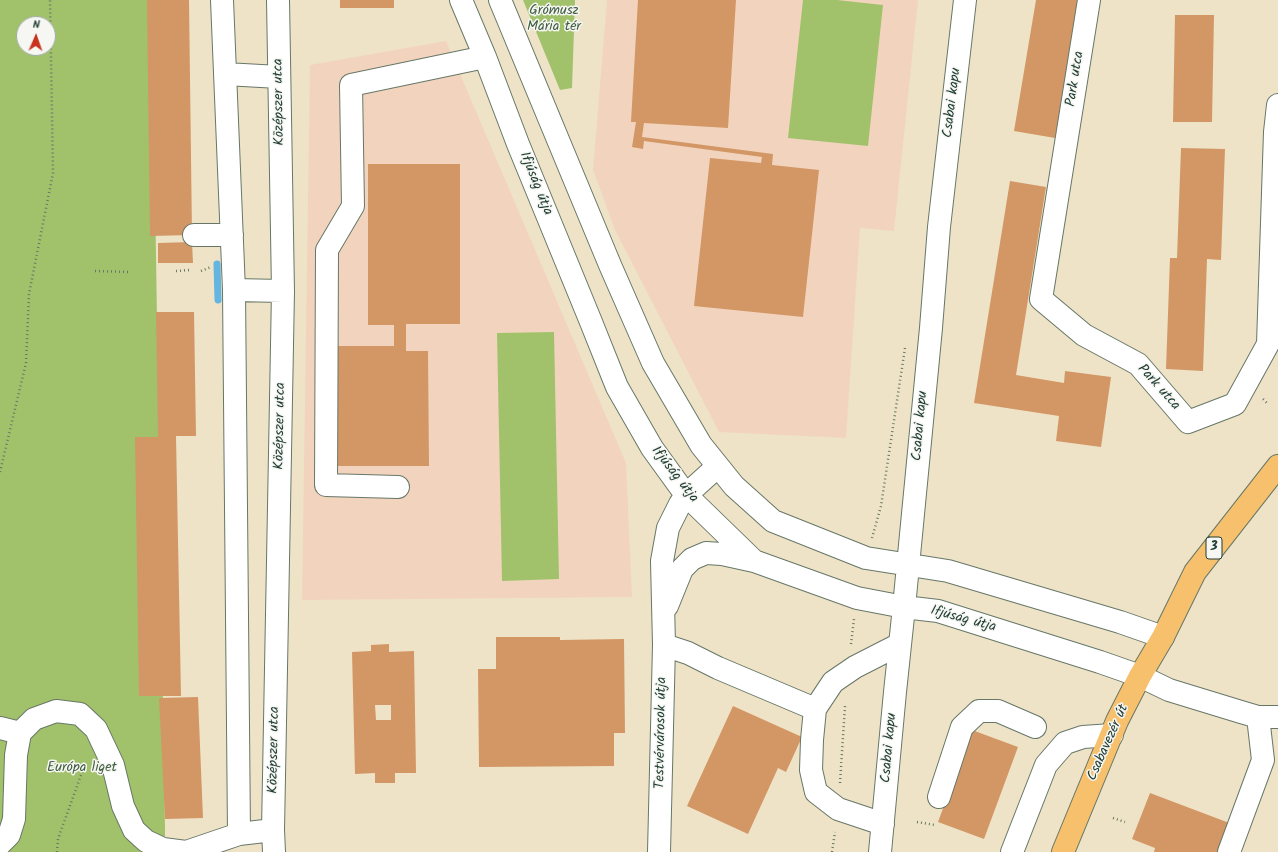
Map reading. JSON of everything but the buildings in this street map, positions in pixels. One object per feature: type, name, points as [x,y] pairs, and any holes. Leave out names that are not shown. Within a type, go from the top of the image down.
[{"type":"main road","name":"3","points":[[1162,637],[1195,572],[1278,466]]},
{"type":"main road","name":"Csabavezér út","points":[[1063,852],[1117,721],[1162,637]]},
{"type":"street","points":[[222,0],[234,290],[239,834]]},
{"type":"street","name":"Középszer utca","points":[[274,852],[273,830],[283,291],[278,0]]},
{"type":"street","name":"Ifjúság útja","points":[[461,0],[616,387],[652,448],[686,494],[754,561],[857,598],[904,607],[938,611],[1092,659],[1140,676],[1169,690],[1268,717]]},
{"type":"street","points":[[500,0],[610,265],[653,364],[701,444],[734,486],[773,521],[866,558],[948,571],[1120,622],[1162,637]]},
{"type":"street","name":"Csabai kapu","points":[[880,852],[931,328],[939,227],[965,0]]},
{"type":"street","name":"Park utca","points":[[1089,0],[1041,299],[1084,335],[1138,364],[1188,422],[1235,404],[1268,344],[1275,132],[1278,104]]},
{"type":"street","points":[[398,487],[326,485],[327,250],[353,206],[351,85],[485,57]]},
{"type":"street","points":[[225,74],[279,78]]},
{"type":"street","points":[[194,236],[232,235]]},
{"type":"street","points":[[234,290],[283,291]]},
{"type":"street","name":"Testvérvárosok útja","points":[[659,852],[664,645],[663,554],[668,528],[686,494],[718,466]]},
{"type":"street","name":"Testvérvárosok útja","points":[[664,615],[682,569],[692,560],[706,553],[722,554],[754,561]]},
{"type":"street","points":[[883,824],[838,809],[816,792],[811,770],[812,740],[815,709],[834,682],[855,666],[900,644]]},
{"type":"street","points":[[664,645],[688,653],[718,668],[815,709]]},
{"type":"street","points":[[0,844],[9,835],[14,819],[16,755],[10,731],[34,719],[56,711],[80,714],[96,729],[113,765],[123,806],[134,830],[146,842],[163,849],[186,852],[239,834],[273,830]]},
{"type":"street","points":[[938,798],[962,727],[979,711],[998,711],[1035,727]]},
{"type":"street","points":[[1229,852],[1263,760],[1268,717]]},
{"type":"street","points":[[1012,852],[1046,765],[1051,759],[1065,743],[1083,737],[1112,735]]},
{"type":"path","points":[[0,472],[26,363],[30,294],[53,173],[50,0]]},
{"type":"path","points":[[201,271],[212,267]]},
{"type":"path","points":[[176,272],[190,270]]},
{"type":"path","points":[[95,271],[129,272]]},
{"type":"path","points":[[866,558],[881,506],[905,346]]},
{"type":"path","points":[[848,672],[857,598]]},
{"type":"path","points":[[832,852],[838,809],[845,705]]},
{"type":"path","points":[[57,852],[58,839],[86,761]]},
{"type":"path","points":[[1113,818],[1125,822]]},
{"type":"path","points":[[917,822],[935,825]]},
{"type":"shaded area","points":[[607,0],[918,0],[894,231],[860,228],[846,438],[719,432],[615,230],[593,170]]},
{"type":"shaded area","points":[[446,41],[626,463],[632,597],[302,600],[310,65]]},
{"type":"green space","name":"Európa liget","points":[[0,0],[152,0],[165,852],[0,852]]},
{"type":"green space","name":"Grómusz Mária tér","points":[[523,0],[575,0],[572,88],[560,90]]},
{"type":"green space","points":[[803,0],[837,0],[883,5],[868,146],[788,138]]},
{"type":"green space","points":[[554,332],[559,579],[502,581],[497,333]]},
{"type":"waterway","points":[[217,264],[218,300]]}]
